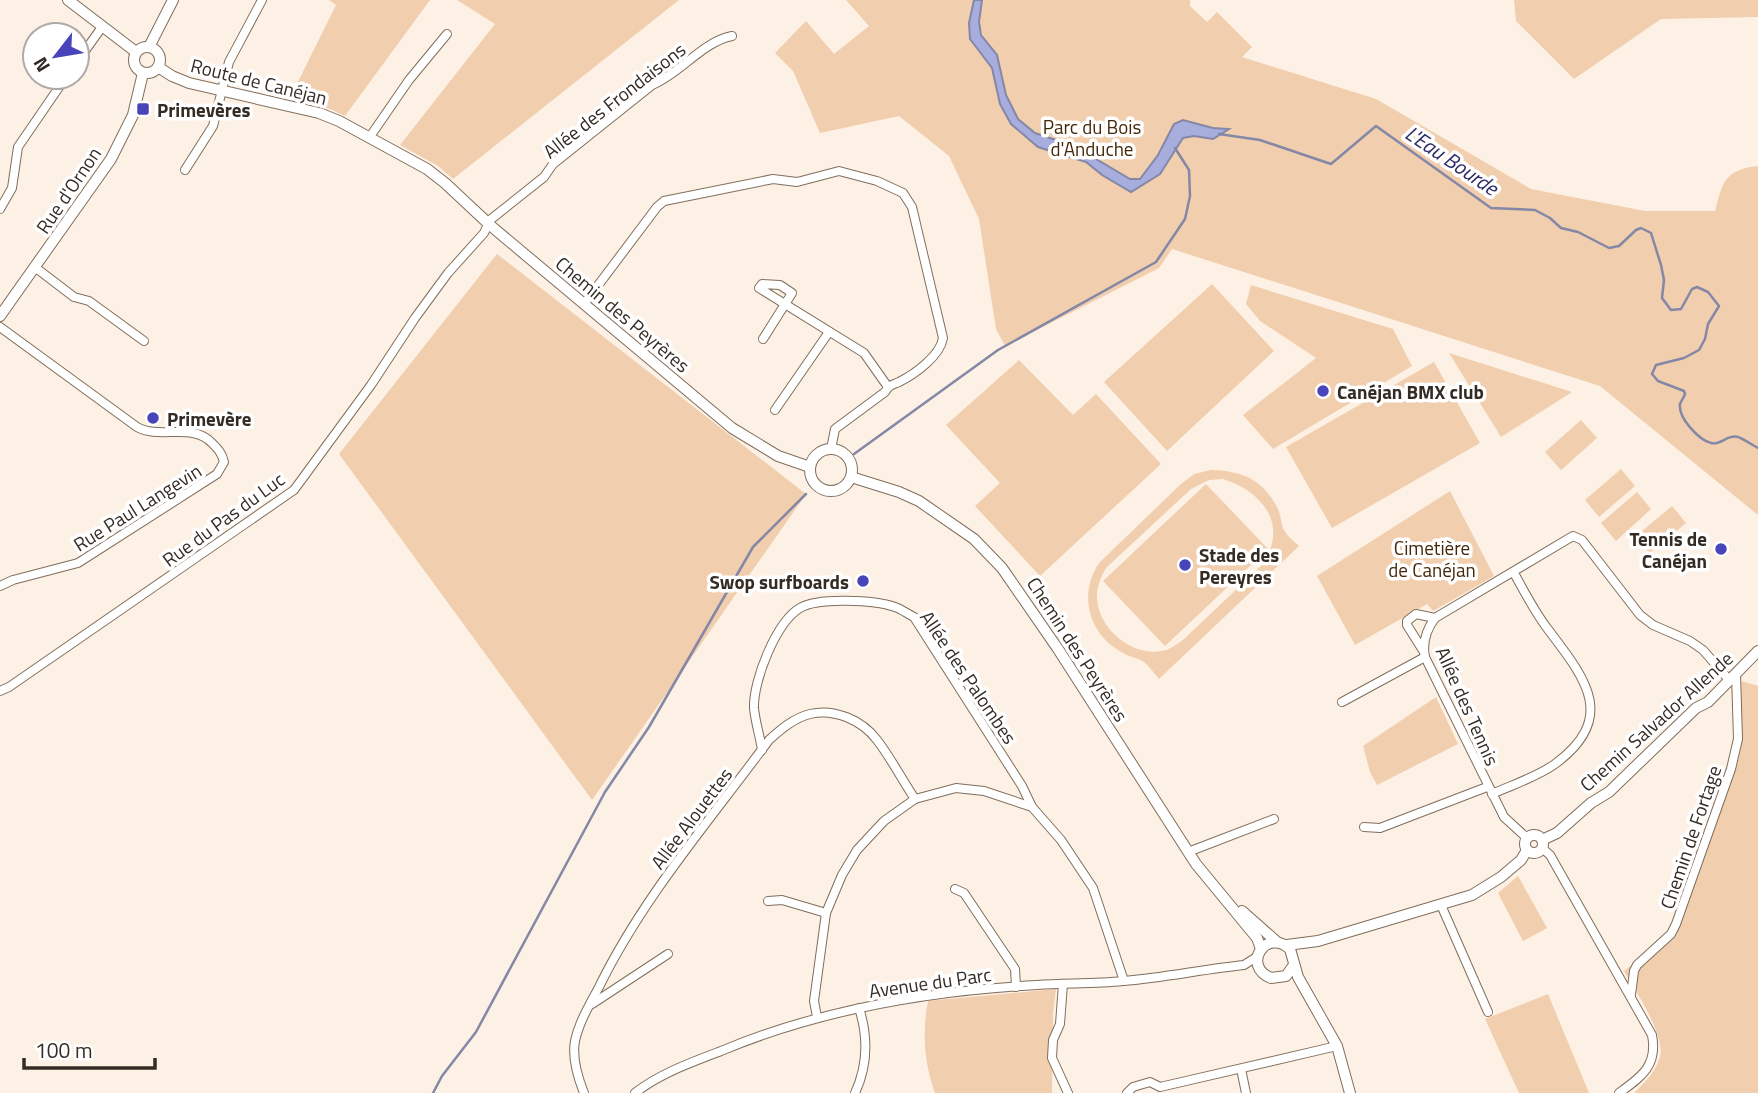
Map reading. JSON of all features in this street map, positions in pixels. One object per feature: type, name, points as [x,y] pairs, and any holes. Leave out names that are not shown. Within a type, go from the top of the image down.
[{"type":"street","points":[[68,0],[136,52]]},
{"type":"street","points":[[149,47],[173,0]]},
{"type":"street","points":[[185,170],[213,126],[229,62],[262,0]]},
{"type":"street","points":[[91,42],[102,27]]},
{"type":"street","points":[[369,138],[409,79],[447,34]]},
{"type":"street","name":"Allée des Frondaisons","points":[[488,224],[544,177],[552,164],[652,85],[667,79],[720,38],[732,36]]},
{"type":"street","points":[[149,47],[159,55],[158,67],[143,73],[134,64],[136,52],[149,47]]},
{"type":"street","name":"Route de Canéjan","points":[[158,67],[172,76],[220,92],[319,113],[427,169],[488,224]]},
{"type":"street","name":"Rue d'Ornon","points":[[0,316],[111,159],[133,115],[143,73]]},
{"type":"street","points":[[0,209],[12,188],[16,153],[22,139],[56,91]]},
{"type":"street","points":[[584,304],[664,201],[773,179],[797,182],[845,171],[902,193],[910,202],[943,338],[942,345],[933,358],[888,387],[835,429],[831,449]]},
{"type":"street","name":"Chemin des Peyrères","points":[[488,224],[732,428],[763,448],[810,467]]},
{"type":"street","name":"Rue du Pas du Luc","points":[[1,689],[20,680],[294,491],[371,385],[415,318],[448,273],[484,233],[488,224]]},
{"type":"street","points":[[36,268],[74,297],[89,301],[144,341]]},
{"type":"street","points":[[763,339],[785,305],[864,353],[888,387]]},
{"type":"street","name":"Rue Paul Langevin","points":[[0,327],[137,427],[149,433],[198,433],[221,452],[224,461],[217,474],[78,564],[0,586]]},
{"type":"street","points":[[775,410],[830,332]]},
{"type":"street","points":[[831,449],[848,458],[852,470],[851,477],[842,488],[835,491],[822,488],[812,481],[810,467],[820,452],[831,449]]},
{"type":"street","name":"Chemin des Peyrères","points":[[851,477],[919,501],[967,533],[995,560],[1051,638],[1207,880],[1257,938],[1259,952]]},
{"type":"street","points":[[1342,702],[1424,654],[1407,625],[1407,621],[1416,614],[1435,618],[1573,536],[1582,540],[1640,615],[1653,625],[1690,641],[1733,677]]},
{"type":"street","points":[[1364,827],[1380,828],[1553,765],[1575,747],[1590,722],[1590,696],[1576,665],[1545,625],[1514,573]]},
{"type":"street","name":"Allée des Palombes","points":[[762,750],[754,708],[756,688],[772,645],[800,607],[827,602],[872,602],[896,607],[914,617],[1022,786],[1032,807],[1070,850],[1093,888],[1124,981]]},
{"type":"street","name":"Allée des Tennis","points":[[1435,618],[1428,628],[1424,654],[1504,817],[1527,844]]},
{"type":"street","name":"Chemin Salvador Allende","points":[[1542,844],[1591,803],[1609,792],[1696,708],[1708,702],[1758,651]]},
{"type":"street","name":"Chemin de Fortage","points":[[1631,995],[1637,965],[1671,934],[1676,924],[1731,769],[1738,739],[1733,677]]},
{"type":"street","name":"Allée Alouettes","points":[[584,1093],[577,1075],[575,1042],[610,964],[638,917],[769,740],[787,724],[810,713],[833,713],[856,721],[876,738],[915,799]]},
{"type":"street","points":[[817,1017],[814,1001],[826,913],[842,874],[857,849],[884,821],[915,799],[956,788],[984,791],[1032,807]]},
{"type":"street","points":[[1188,852],[1274,819]]},
{"type":"street","points":[[1313,1006],[1291,983],[1282,978],[1271,978],[1261,972],[1258,967],[1259,952],[1265,945],[1318,941],[1472,895],[1494,883],[1521,860],[1527,844],[1535,853],[1542,844],[1652,1035],[1654,1056],[1646,1073],[1619,1093]]},
{"type":"street","points":[[955,889],[964,893],[1014,970],[1016,987]]},
{"type":"street","name":"Chemin des Peyrères","points":[[1225,899],[1282,944]]},
{"type":"street","points":[[768,901],[782,900],[826,913]]},
{"type":"street","points":[[1441,905],[1468,982],[1488,1012]]},
{"type":"street","points":[[1282,978],[1289,973],[1298,955],[1318,941]]},
{"type":"street","points":[[1282,944],[1292,952],[1294,963],[1313,1006],[1337,1046],[1350,1093]]},
{"type":"street","name":"Avenue du Parc","points":[[1244,965],[1259,952]]},
{"type":"street","points":[[590,1005],[668,954]]},
{"type":"street","name":"Avenue du Parc","points":[[635,1093],[662,1077],[750,1039],[817,1017],[898,999],[1016,987],[1124,981],[1244,965],[1261,972]]},
{"type":"street","points":[[1063,984],[1060,1024],[1053,1040],[1052,1058],[1068,1093]]},
{"type":"street","points":[[855,1093],[866,1050],[866,1030],[859,1007]]},
{"type":"street","points":[[1127,1093],[1133,1087],[1150,1082],[1159,1090],[1337,1046]]},
{"type":"street","points":[[1241,1069],[1246,1093]]},
{"type":"green space","points":[[329,0],[430,0],[345,116],[330,109],[289,100],[336,5]]},
{"type":"green space","points":[[457,0],[679,0],[453,179],[438,166],[400,145],[495,24]]},
{"type":"green space","name":"Parc du Bois d'Anduche","points":[[846,0],[1190,0],[1190,6],[1207,22],[1217,12],[1252,47],[1242,57],[1376,99],[1531,189],[1645,211],[1715,211],[1727,179],[1738,170],[1758,166],[1758,515],[1600,386],[1172,249],[1159,268],[1005,346],[996,329],[979,219],[949,156],[899,116],[820,133],[793,71],[775,53],[806,21],[834,54],[869,26]]},
{"type":"green space","points":[[1514,0],[1758,0],[1758,17],[1661,19],[1574,79],[1516,21]]},
{"type":"green space","points":[[497,254],[806,494],[592,800],[339,454]]},
{"type":"green space","points":[[1212,284],[1274,351],[1167,451],[1104,382]]},
{"type":"green space","name":"Canéjan BMX club","points":[[1251,285],[1393,329],[1412,366],[1273,449],[1243,415],[1316,358],[1260,321],[1246,304]]},
{"type":"green space","points":[[1449,353],[1572,392],[1501,437]]},
{"type":"green space","points":[[1019,360],[1073,415],[1096,394],[1161,464],[1040,576],[975,506],[1000,483],[946,425]]},
{"type":"green space","points":[[1434,362],[1480,443],[1332,528],[1286,447]]},
{"type":"green space","points":[[1581,420],[1597,438],[1561,470],[1545,452]]},
{"type":"green space","points":[[1621,469],[1635,486],[1599,517],[1585,500]]},
{"type":"green space","points":[[1211,470],[1232,472],[1258,484],[1266,490],[1278,509],[1285,532],[1299,546],[1159,679],[1144,662],[1122,653],[1102,636],[1091,616],[1088,594],[1094,572],[1100,562],[1194,474]],"holes":[[[1223,479],[1238,485],[1260,502],[1268,512],[1272,524],[1270,551],[1262,565],[1183,640],[1169,649],[1145,651],[1133,647],[1112,632],[1099,611],[1097,599],[1097,591],[1106,568],[1191,489],[1209,480]]]},
{"type":"green space","name":"Stade des Pereyres","points":[[1206,484],[1268,549],[1165,646],[1103,581]]},
{"type":"green space","name":"Cimetière de Canéjan","points":[[1450,491],[1494,576],[1433,611],[1427,604],[1355,645],[1317,576]]},
{"type":"green space","points":[[1637,492],[1651,509],[1616,541],[1601,523]]},
{"type":"green space","points":[[1672,506],[1686,523],[1650,553],[1636,536]]},
{"type":"green space","points":[[1742,681],[1758,686],[1758,1093],[1634,1093],[1655,1068],[1661,1048],[1648,1013],[1624,971],[1671,934],[1738,739],[1738,692]]},
{"type":"green space","points":[[1436,697],[1458,744],[1377,785],[1370,772],[1363,746]]},
{"type":"green space","points":[[1518,876],[1547,928],[1523,941],[1498,893]]},
{"type":"green space","points":[[1056,989],[1052,1093],[935,1093],[925,1047],[928,1001]]},
{"type":"green space","points":[[1548,994],[1589,1093],[1519,1093],[1485,1019]]},
{"type":"water","points":[[974,0],[982,0],[979,22],[981,35],[997,55],[1006,95],[1018,119],[1035,133],[1074,146],[1130,179],[1140,179],[1158,155],[1174,124],[1183,120],[1229,129],[1213,139],[1194,136],[1183,138],[1160,174],[1131,192],[1086,162],[1038,147],[1011,124],[1000,104],[992,68],[970,39],[969,23]]},
{"type":"waterway","name":"L'Eau Bourde","points":[[1219,134],[1260,140],[1331,164],[1376,126],[1491,208],[1535,210],[1561,228],[1578,232],[1609,248],[1619,246],[1641,228],[1651,233],[1664,280],[1662,298],[1671,310],[1681,309],[1692,289],[1697,287],[1708,292],[1719,306],[1708,324],[1699,350],[1684,358],[1656,365],[1652,374],[1658,381],[1684,391],[1680,404],[1682,416],[1701,438],[1718,443],[1738,437],[1758,448]]},
{"type":"waterway","points":[[854,454],[998,350],[1156,262],[1185,219],[1190,196],[1189,170],[1175,148]]},
{"type":"waterway","points":[[433,1093],[442,1076],[476,1032],[605,792],[649,727],[753,547],[806,494]]},
{"type":"place","name":"Primevères","points":[[143,109]]},
{"type":"place","name":"Canéjan BMX club","points":[[1323,391]]},
{"type":"place","name":"Primevère","points":[[153,418]]},
{"type":"place","name":"Tennis de Canéjan","points":[[1721,549]]},
{"type":"place","name":"Stade des Pereyres","points":[[1185,565]]},
{"type":"place","name":"Swop surfboards","points":[[863,581]]}]
